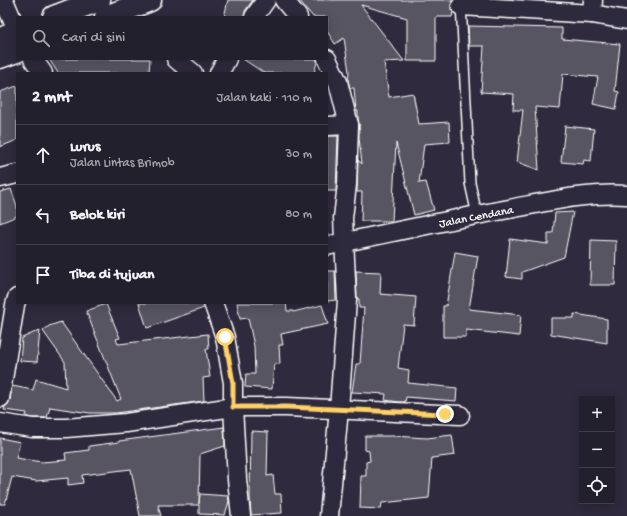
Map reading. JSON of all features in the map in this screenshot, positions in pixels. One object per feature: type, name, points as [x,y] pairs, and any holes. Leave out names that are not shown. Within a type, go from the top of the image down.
[{"type":"main road","points":[[57,16],[99,0]]},
{"type":"main road","points":[[110,16],[144,7]]},
{"type":"main road","points":[[0,40],[16,32]]},
{"type":"main road","points":[[0,57],[16,51]]},
{"type":"street","points":[[4,0],[16,29]]},
{"type":"street","points":[[255,16],[266,0]]},
{"type":"street","points":[[284,0],[297,16]]},
{"type":"street","points":[[461,3],[593,7],[627,20]]},
{"type":"street","points":[[34,60],[42,72]]},
{"type":"street","points":[[177,60],[192,72]]},
{"type":"street","points":[[220,72],[226,60]]},
{"type":"street","points":[[327,60],[338,82],[349,125],[347,184],[343,218],[347,300],[329,516]]},
{"type":"street","points":[[328,126],[349,125]]},
{"type":"street","points":[[0,178],[16,174]]},
{"type":"street","name":"Jalan Cendana","points":[[328,246],[551,201],[592,196],[627,195]]},
{"type":"street","points":[[0,398],[16,302]]},
{"type":"street","points":[[213,304],[225,337],[233,383],[237,479],[241,516]]},
{"type":"street","points":[[0,423],[32,428],[126,423],[233,407],[287,407],[460,415]]},
{"type":"lane","points":[[461,3],[470,184],[477,215]]},
{"type":"building","points":[[228,0],[253,0],[245,11],[244,16],[224,16]]},
{"type":"building","points":[[299,0],[452,0],[452,17],[436,17],[436,61],[407,61],[407,18],[361,5],[404,61],[384,62],[389,97],[413,93],[419,124],[449,122],[450,142],[424,144],[419,183],[426,182],[434,210],[414,215],[396,143],[392,221],[361,221],[362,192],[357,192],[358,160],[362,164],[358,111],[356,111],[354,88],[350,88],[348,80],[349,72],[344,38],[335,44],[328,33],[328,16],[312,16]]},
{"type":"building","points":[[468,26],[562,28],[562,39],[620,44],[615,91],[619,92],[616,109],[593,104],[598,77],[563,74],[560,109],[535,107],[539,170],[517,162],[523,110],[513,110],[514,94],[481,92],[484,46],[469,46]]},
{"type":"building","points":[[50,60],[150,60],[149,72],[57,72]]},
{"type":"building","points":[[244,60],[317,60],[314,72],[262,72]]},
{"type":"building","points":[[16,86],[16,140],[0,147],[0,92]]},
{"type":"building","points":[[565,126],[594,129],[591,161],[584,160],[583,164],[561,162]]},
{"type":"building","points":[[328,136],[338,136],[336,191],[328,191]]},
{"type":"building","points":[[11,189],[16,203],[16,216],[0,223],[0,192]]},
{"type":"building","points":[[573,212],[564,257],[522,272],[522,279],[506,277],[510,239],[548,244],[548,233],[553,233],[555,213]]},
{"type":"building","points":[[591,240],[616,241],[615,285],[590,285]]},
{"type":"building","points":[[455,252],[478,256],[469,309],[521,315],[519,336],[466,330],[466,337],[443,337],[443,306],[446,306]]},
{"type":"building","points":[[328,271],[335,271],[336,300],[328,301]]},
{"type":"building","points":[[356,271],[381,272],[380,294],[416,297],[414,325],[403,324],[398,368],[409,370],[408,383],[457,388],[456,401],[406,397],[405,402],[399,402],[385,400],[386,394],[352,392],[356,364],[360,364],[364,308],[359,308],[359,299],[357,299]]},
{"type":"building","points":[[106,304],[120,338],[116,339],[118,344],[208,334],[209,349],[206,349],[210,377],[203,378],[204,401],[116,413],[90,413],[50,407],[47,418],[33,418],[26,416],[27,413],[4,410],[10,400],[12,386],[33,390],[36,379],[66,388],[65,362],[43,331],[49,326],[61,322],[117,401],[121,399],[86,311]]},
{"type":"building","points":[[139,304],[203,304],[204,308],[147,328]]},
{"type":"building","points":[[237,304],[286,304],[287,311],[293,312],[322,305],[328,324],[281,334],[283,345],[279,345],[280,364],[274,364],[272,389],[245,387],[246,374],[255,374],[254,346],[248,318],[240,319]]},
{"type":"building","points":[[574,314],[607,319],[607,343],[551,334],[551,318],[574,318]]},
{"type":"building","points":[[40,330],[37,362],[20,361],[22,338]]},
{"type":"building","points":[[224,427],[225,446],[200,454],[199,504],[200,494],[228,496],[229,501],[225,515],[199,514],[199,505],[158,505],[161,516],[140,516],[131,469],[82,475],[83,483],[68,485],[68,478],[36,481],[12,477],[5,504],[0,504],[0,438],[20,442],[16,458],[42,462],[66,460],[65,453],[89,450],[89,446]]},
{"type":"building","points":[[251,431],[268,432],[267,476],[273,475],[275,494],[281,494],[282,513],[251,515]]},
{"type":"building","points":[[452,435],[455,455],[432,458],[429,498],[382,503],[381,509],[360,508],[361,476],[366,476],[366,462],[370,461],[369,451],[365,450],[365,436],[427,438]]},
{"type":"route","points":[[225,337],[233,383],[233,407],[287,407],[445,414]]}]
